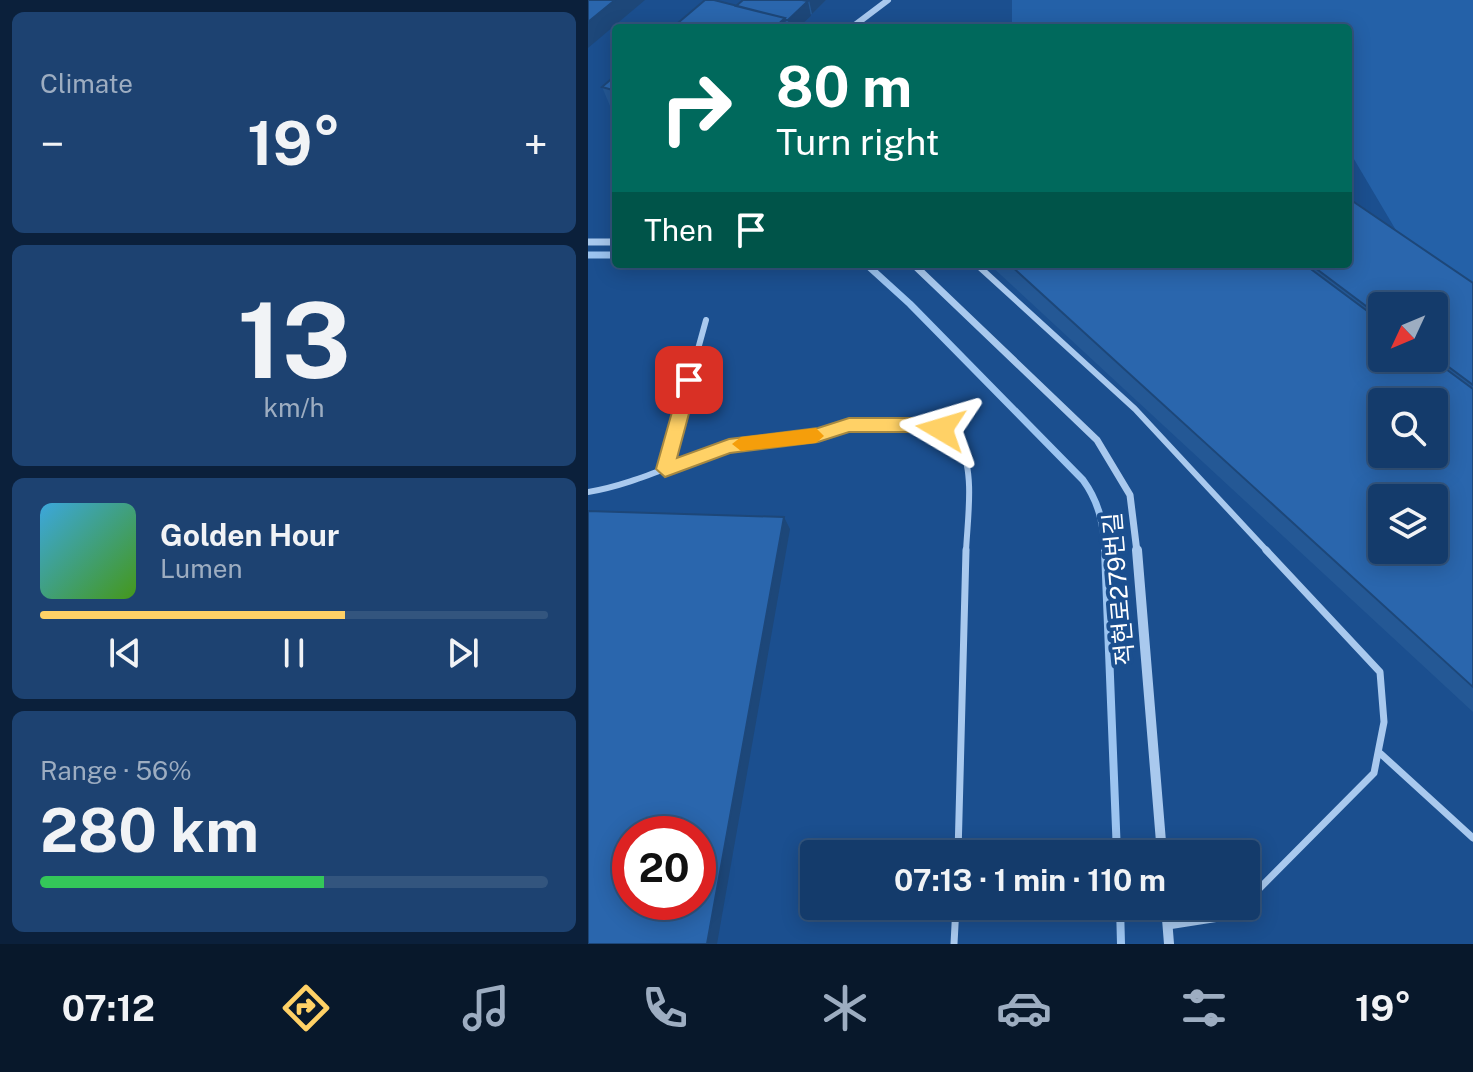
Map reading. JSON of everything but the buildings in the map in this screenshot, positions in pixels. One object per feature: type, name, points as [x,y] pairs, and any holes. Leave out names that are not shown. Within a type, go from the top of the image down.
[{"type":"street","points":[[856,24],[888,0]]},
{"type":"street","points":[[588,242],[612,242]]},
{"type":"street","name":"적현로279번길","points":[[917,268],[1097,440],[1116,465],[1127,487],[1133,504],[1161,840]]},
{"type":"street","points":[[1167,920],[1169,944]]},
{"type":"lane","points":[[980,268],[1135,409],[1380,672],[1385,687],[1381,754],[1367,781],[1260,888]]},
{"type":"lane","points":[[665,469],[706,320]]},
{"type":"lane","points":[[588,492],[614,488],[743,443],[818,435],[864,424],[928,425],[950,435],[961,448],[968,470],[958,840]]},
{"type":"lane","points":[[1381,754],[1473,838]]},
{"type":"lane","points":[[954,944],[955,920]]},
{"type":"lane","points":[[1168,926],[1206,920]]},
{"type":"shaded area","points":[[1012,0],[1473,0],[1473,291],[1400,237],[1352,156],[1352,24],[1012,24]]},
{"type":"waterway","points":[[588,255],[612,255]]},
{"type":"waterway","points":[[870,268],[910,304],[1083,480],[1100,514],[1105,552]]},
{"type":"waterway","points":[[1105,550],[1116,840]]},
{"type":"waterway","points":[[1120,920],[1121,944]]},
{"type":"slow traffic","points":[[741,444],[816,436]]},
{"type":"route","points":[[689,380],[665,469],[729,446],[818,435],[849,425],[928,425],[941,429]]}]
